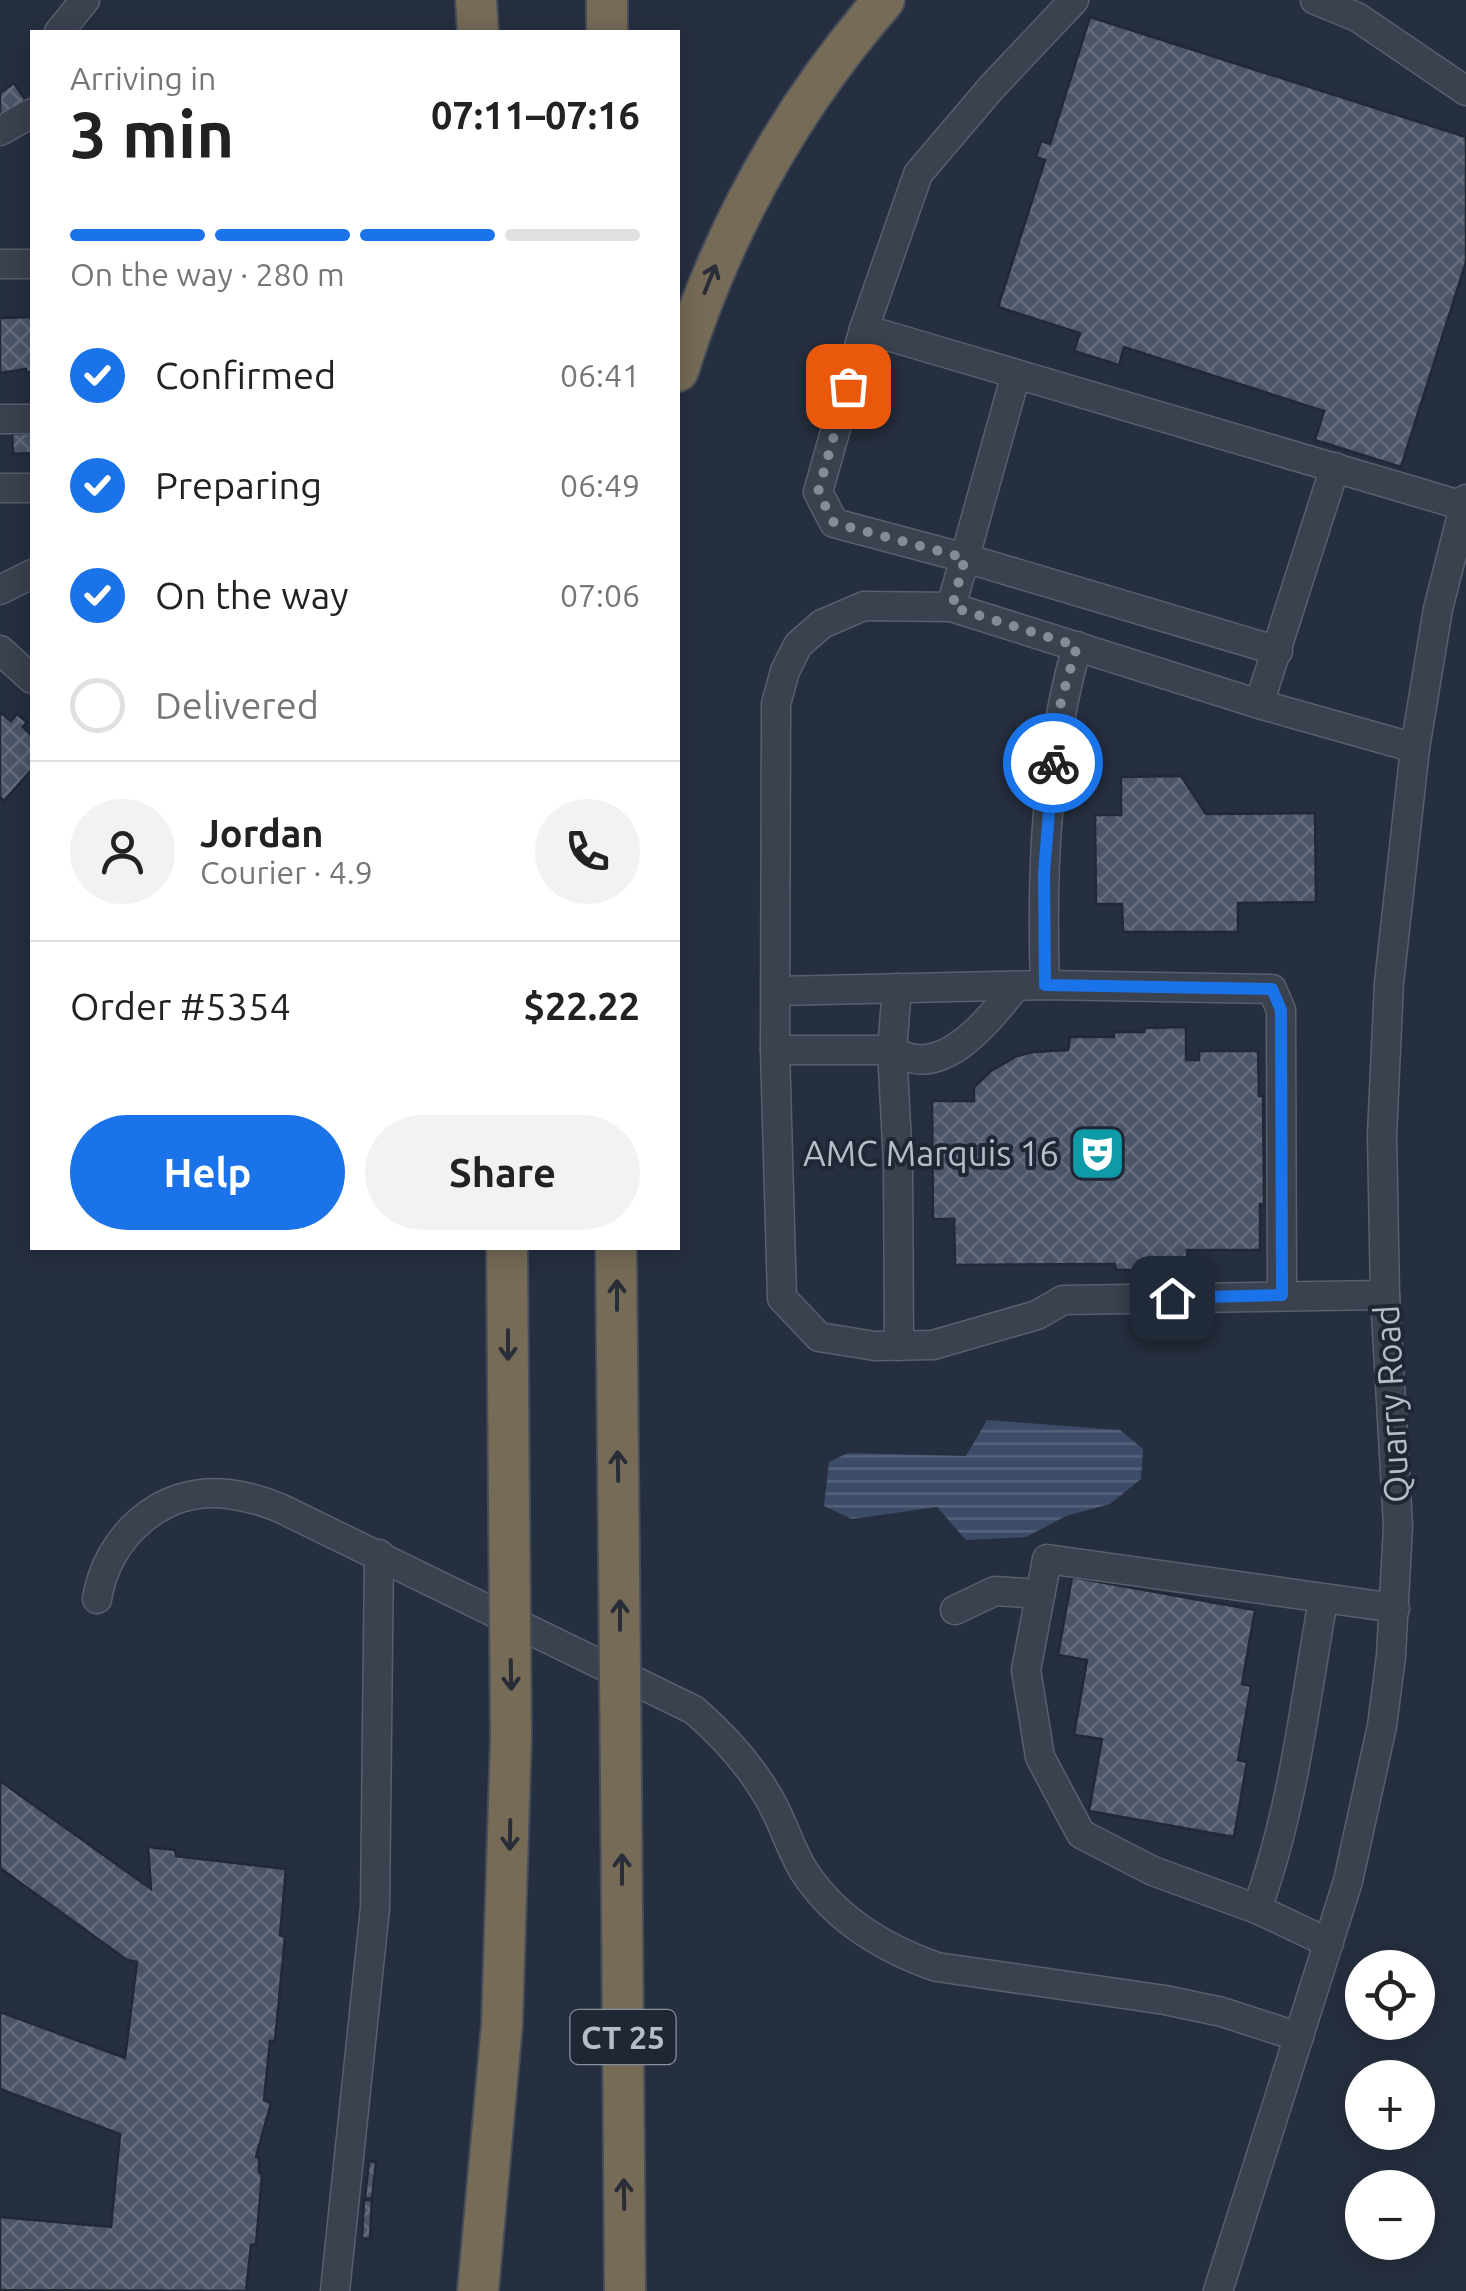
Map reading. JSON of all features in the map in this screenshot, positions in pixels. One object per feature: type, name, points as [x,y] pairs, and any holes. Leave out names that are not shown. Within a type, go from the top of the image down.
[{"type":"highway","points":[[476,0],[478,30]]},
{"type":"highway","points":[[498,0],[498,30]]},
{"type":"highway","points":[[607,0],[607,30]]},
{"type":"highway","points":[[680,365],[710,280],[760,175],[803,105],[884,0]]},
{"type":"highway","points":[[478,2291],[492,2165],[506,1951],[511,1738],[507,1250]]},
{"type":"highway","name":"CT 25","points":[[616,1250],[625,2291]]},
{"type":"highway","points":[[466,2291],[492,2165]]},
{"type":"street","points":[[61,30],[86,0]]},
{"type":"street","points":[[1074,0],[991,88],[918,174],[864,329],[818,492],[834,523],[1278,651]]},
{"type":"street","points":[[1315,0],[1356,17],[1466,90]]},
{"type":"street","points":[[0,131],[30,114]]},
{"type":"street","points":[[0,264],[30,264]]},
{"type":"street","points":[[864,329],[1465,502]]},
{"type":"street","points":[[952,607],[1016,374]]},
{"type":"street","points":[[0,419],[30,419]]},
{"type":"street","points":[[1259,704],[1334,466]]},
{"type":"street","points":[[0,488],[30,488]]},
{"type":"street","name":"Quarry Road","points":[[1218,2291],[1329,1944],[1364,1816],[1382,1726],[1395,1608],[1398,1526],[1385,1296],[1382,1135],[1389,983],[1415,748],[1438,610],[1465,502]]},
{"type":"street","points":[[0,590],[30,575]]},
{"type":"street","points":[[1385,1296],[1063,1300],[1037,1316],[932,1345],[875,1346],[819,1337],[782,1298],[775,1050],[776,704],[798,644],[822,624],[864,606],[952,607],[1259,704],[1415,748]]},
{"type":"street","points":[[1045,985],[1044,873],[1053,760],[1061,701],[1077,646]]},
{"type":"street","points":[[778,990],[1045,985],[1272,989],[1281,1010],[1282,1295]]},
{"type":"street","points":[[775,1050],[892,1050],[908,1061],[927,1062],[964,1043],[1016,986]]},
{"type":"street","points":[[897,988],[892,1050],[898,1163],[899,1346]]},
{"type":"street","points":[[97,1599],[108,1557],[127,1532],[182,1498],[225,1493],[254,1498],[379,1554],[694,1710],[734,1746],[753,1773],[804,1870],[822,1895],[869,1937],[900,1954],[937,1966],[1222,2012],[1299,2036]]},
{"type":"street","points":[[335,2291],[375,1908],[379,1554]]},
{"type":"street","points":[[1329,1944],[1257,1909],[1153,1871],[1081,1834],[1040,1757],[1026,1670],[1047,1558],[1395,1608]]},
{"type":"street","points":[[955,1610],[995,1591],[1040,1594]]},
{"type":"street","points":[[1257,1909],[1272,1870],[1323,1600]]},
{"type":"water","points":[[987,1420],[1120,1430],[1143,1449],[1141,1479],[1110,1504],[1066,1516],[1026,1537],[966,1540],[937,1507],[852,1519],[824,1506],[829,1462],[848,1453],[966,1456]]},
{"type":"building","points":[[1090,17],[1466,137],[1466,262],[1401,467],[1315,440],[1324,411],[1124,347],[1119,365],[1074,351],[1080,333],[998,307],[1045,160],[1036,157],[1041,141],[1050,144]]},
{"type":"building","points":[[14,83],[26,101],[0,117],[0,93]]},
{"type":"building","points":[[30,317],[30,372],[26,369],[0,373],[0,318]]},
{"type":"building","points":[[30,433],[30,453],[13,454],[12,434]]},
{"type":"building","points":[[0,712],[11,721],[17,714],[27,722],[23,727],[30,734],[30,771],[4,801],[0,797]]},
{"type":"building","points":[[1181,776],[1206,814],[1315,813],[1316,902],[1238,903],[1238,932],[1123,932],[1122,904],[1096,904],[1095,815],[1121,815],[1121,777]]},
{"type":"building","name":"AMC Marquis 16","points":[[1186,1027],[1186,1060],[1199,1060],[1199,1051],[1258,1051],[1259,1096],[1263,1096],[1264,1204],[1260,1204],[1260,1250],[1187,1250],[1188,1274],[1116,1270],[1115,1264],[955,1265],[954,1219],[933,1219],[932,1101],[974,1101],[974,1087],[991,1071],[1017,1056],[1068,1050],[1070,1037],[1114,1037],[1114,1032]]},
{"type":"building","points":[[1072,1577],[1255,1610],[1242,1684],[1251,1686],[1238,1760],[1247,1762],[1234,1837],[1089,1811],[1102,1739],[1074,1735],[1087,1660],[1058,1655]]},
{"type":"building","points":[[0,1781],[151,1889],[148,1847],[175,1850],[176,1856],[286,1869],[280,1935],[285,1937],[275,2041],[270,2041],[264,2100],[271,2103],[256,2157],[262,2175],[256,2244],[251,2245],[246,2291],[0,2290],[0,2217],[111,2227],[120,2134],[0,2089],[0,2012],[125,2058],[137,1962],[127,1960],[0,1868]]},
{"type":"building","points":[[369,2161],[376,2162],[372,2199],[365,2198]]},
{"type":"building","points":[[364,2200],[372,2200],[370,2239],[362,2238]]},
{"type":"way so far","points":[[848,386],[818,492],[834,523],[965,558],[952,607],[1077,646],[1061,701],[1053,763]]},
{"type":"place","name":"AMC Marquis 16","points":[[1098,1153]]},
{"type":"route","points":[[1053,763],[1044,873],[1045,985],[1272,989],[1281,1010],[1282,1295],[1172,1298]]}]
